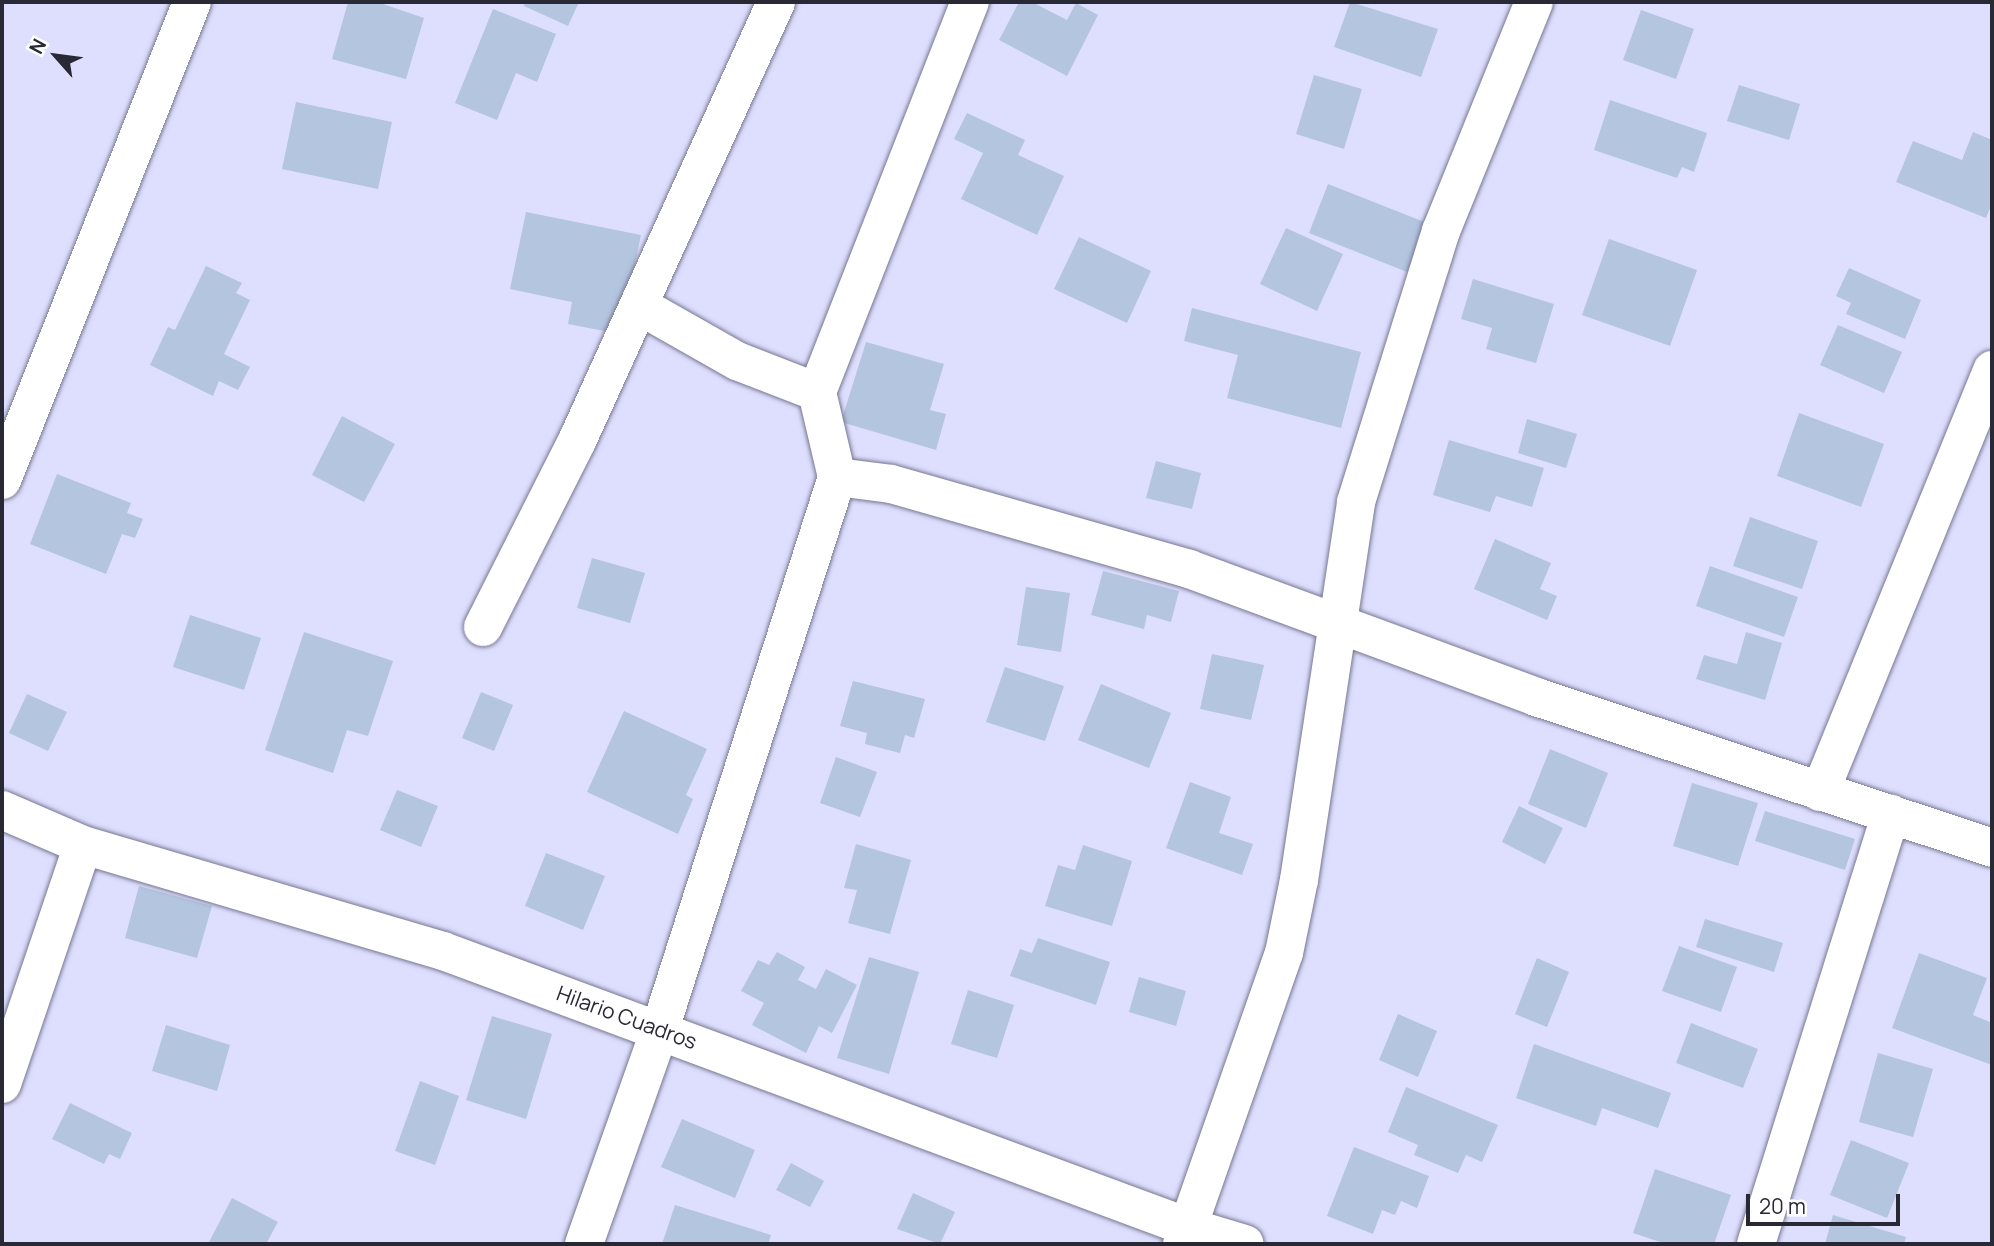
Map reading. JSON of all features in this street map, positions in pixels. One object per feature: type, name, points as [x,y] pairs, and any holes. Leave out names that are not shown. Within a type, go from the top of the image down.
[{"type":"street","points":[[2,480],[192,2]]},
{"type":"street","points":[[483,627],[640,306],[776,2]]},
{"type":"street","points":[[584,1244],[660,1029],[837,477],[817,392],[970,2]]},
{"type":"street","points":[[1185,1236],[1284,953],[1356,502],[1441,232],[1534,2]]},
{"type":"street","points":[[640,306],[737,361],[817,392]]},
{"type":"street","points":[[1820,792],[1992,370]]},
{"type":"street","points":[[837,477],[891,484],[1189,569],[1536,697],[1992,848]]},
{"type":"street","name":"Hilario Cuadros","points":[[2,810],[83,845],[443,951],[660,1029],[1185,1236],[1245,1244]]},
{"type":"street","points":[[1756,1244],[1891,814]]},
{"type":"street","points":[[2,1084],[83,845]]},
{"type":"building","points":[[348,2],[377,2],[424,18],[406,79],[332,59]]},
{"type":"building","points":[[525,2],[579,2],[568,26],[524,6]]},
{"type":"building","points":[[1019,2],[1032,2],[1067,20],[1076,3],[1098,15],[1067,76],[999,40]]},
{"type":"building","points":[[1350,2],[1438,29],[1421,77],[1334,47]]},
{"type":"building","points":[[493,9],[556,34],[537,82],[516,73],[497,120],[455,103]]},
{"type":"building","points":[[1641,10],[1694,29],[1676,79],[1623,60]]},
{"type":"building","points":[[1314,75],[1362,89],[1344,149],[1296,134]]},
{"type":"building","points":[[1739,85],[1800,104],[1789,140],[1727,121]]},
{"type":"building","points":[[1610,100],[1707,133],[1694,172],[1682,167],[1677,178],[1594,150]]},
{"type":"building","points":[[296,102],[392,122],[378,189],[282,169]]},
{"type":"building","points":[[967,113],[1025,140],[1018,155],[1064,176],[1037,235],[961,199],[983,153],[954,139]]},
{"type":"building","points":[[1973,132],[1992,140],[1992,203],[1986,218],[1896,182],[1913,141],[1962,160]]},
{"type":"building","points":[[1328,184],[1427,223],[1407,272],[1309,233]]},
{"type":"building","points":[[526,212],[641,235],[620,334],[568,324],[572,302],[510,289]]},
{"type":"building","points":[[1286,228],[1343,254],[1317,311],[1260,284]]},
{"type":"building","points":[[1079,237],[1151,271],[1127,323],[1054,289]]},
{"type":"building","points":[[1609,239],[1697,270],[1670,346],[1582,315]]},
{"type":"building","points":[[206,266],[242,283],[236,293],[250,300],[224,354],[250,367],[238,390],[219,381],[213,396],[150,365],[168,327],[175,330]]},
{"type":"building","points":[[1849,268],[1921,300],[1905,339],[1846,314],[1851,303],[1836,296]]},
{"type":"building","points":[[1473,279],[1554,304],[1536,363],[1486,349],[1492,328],[1461,319]]},
{"type":"building","points":[[1192,308],[1361,352],[1341,428],[1227,398],[1238,355],[1184,341]]},
{"type":"building","points":[[1838,325],[1902,352],[1884,393],[1820,365]]},
{"type":"building","points":[[866,342],[944,364],[930,410],[946,414],[936,450],[841,422]]},
{"type":"building","points":[[1799,413],[1884,444],[1861,507],[1777,476]]},
{"type":"building","points":[[342,416],[395,444],[364,502],[312,475]]},
{"type":"building","points":[[1527,419],[1577,434],[1566,468],[1518,453]]},
{"type":"building","points":[[1449,440],[1544,468],[1532,507],[1496,496],[1490,512],[1433,495]]},
{"type":"building","points":[[1156,461],[1201,473],[1192,509],[1146,498]]},
{"type":"building","points":[[57,474],[131,503],[127,513],[143,519],[135,538],[122,534],[106,574],[30,544]]},
{"type":"building","points":[[1750,517],[1818,541],[1802,589],[1733,566]]},
{"type":"building","points":[[1495,539],[1551,563],[1540,589],[1557,596],[1547,620],[1474,589]]},
{"type":"building","points":[[592,558],[645,573],[630,623],[577,608]]},
{"type":"building","points":[[1710,566],[1798,597],[1784,637],[1696,606]]},
{"type":"building","points":[[1103,571],[1179,591],[1171,622],[1147,615],[1144,629],[1091,615]]},
{"type":"building","points":[[1026,587],[1070,593],[1061,652],[1017,645]]},
{"type":"building","points":[[190,615],[261,638],[244,690],[173,667]]},
{"type":"building","points":[[304,632],[393,661],[368,736],[347,730],[333,773],[265,750]]},
{"type":"building","points":[[1746,632],[1782,643],[1765,700],[1696,679],[1704,655],[1737,664]]},
{"type":"building","points":[[1212,654],[1264,665],[1251,720],[1200,709]]},
{"type":"building","points":[[1005,667],[1064,686],[1045,741],[986,722]]},
{"type":"building","points":[[853,681],[925,699],[914,738],[905,735],[900,753],[865,744],[867,733],[840,726]]},
{"type":"building","points":[[1101,684],[1171,713],[1149,768],[1078,740]]},
{"type":"building","points":[[481,692],[513,705],[494,751],[462,738]]},
{"type":"building","points":[[27,694],[67,712],[48,751],[9,733]]},
{"type":"building","points":[[624,711],[707,749],[686,795],[693,799],[678,834],[587,792]]},
{"type":"building","points":[[1550,749],[1608,773],[1586,828],[1528,804]]},
{"type":"building","points":[[836,757],[877,772],[860,817],[820,803]]},
{"type":"building","points":[[1190,782],[1231,797],[1219,833],[1253,844],[1242,875],[1166,848]]},
{"type":"building","points":[[1692,783],[1758,803],[1738,866],[1673,846]]},
{"type":"building","points":[[397,790],[438,806],[421,847],[380,830]]},
{"type":"building","points":[[1519,806],[1563,828],[1545,864],[1502,842]]},
{"type":"building","points":[[1765,811],[1855,839],[1845,870],[1755,841]]},
{"type":"building","points":[[856,844],[911,860],[890,934],[848,923],[857,890],[844,888]]},
{"type":"building","points":[[1083,845],[1132,861],[1112,926],[1045,906],[1058,865],[1075,870]]},
{"type":"building","points":[[546,853],[605,876],[583,930],[525,906]]},
{"type":"building","points":[[139,886],[212,906],[197,958],[125,938]]},
{"type":"building","points":[[1705,919],[1783,943],[1774,972],[1696,947]]},
{"type":"building","points":[[1038,938],[1110,962],[1096,1005],[1010,976],[1020,949],[1032,953]]},
{"type":"building","points":[[1679,946],[1737,967],[1721,1012],[1662,991]]},
{"type":"building","points":[[777,952],[805,967],[798,980],[816,989],[826,969],[857,985],[832,1033],[819,1026],[806,1053],[752,1025],[764,1003],[741,991],[758,960],[769,965]]},
{"type":"building","points":[[1919,953],[1987,978],[1973,1015],[1992,1023],[1992,1065],[1892,1028]]},
{"type":"building","points":[[869,957],[919,972],[889,1074],[837,1058]]},
{"type":"building","points":[[1537,958],[1569,972],[1547,1027],[1515,1014]]},
{"type":"building","points":[[1139,977],[1186,991],[1176,1026],[1129,1012]]},
{"type":"building","points":[[968,990],[1014,1005],[997,1058],[951,1044]]},
{"type":"building","points":[[1398,1014],[1437,1031],[1418,1077],[1379,1060]]},
{"type":"building","points":[[492,1016],[552,1034],[526,1119],[466,1100]]},
{"type":"building","points":[[1691,1023],[1758,1049],[1743,1088],[1676,1063]]},
{"type":"building","points":[[166,1025],[230,1045],[217,1091],[152,1071]]},
{"type":"building","points":[[1534,1044],[1671,1093],[1658,1128],[1602,1108],[1596,1126],[1516,1098]]},
{"type":"building","points":[[1878,1053],[1933,1069],[1913,1137],[1859,1122]]},
{"type":"building","points":[[420,1081],[459,1096],[435,1165],[395,1151]]},
{"type":"building","points":[[1406,1087],[1498,1125],[1482,1162],[1466,1155],[1458,1173],[1414,1155],[1418,1145],[1388,1132]]},
{"type":"building","points":[[70,1103],[132,1133],[120,1159],[109,1154],[104,1164],[52,1139]]},
{"type":"building","points":[[682,1119],[755,1150],[735,1198],[661,1167]]},
{"type":"building","points":[[1851,1140],[1909,1163],[1887,1218],[1830,1195]]},
{"type":"building","points":[[1354,1147],[1429,1176],[1417,1208],[1401,1201],[1395,1215],[1382,1210],[1373,1234],[1327,1216]]},
{"type":"building","points":[[791,1163],[824,1181],[810,1207],[776,1190]]},
{"type":"building","points":[[1655,1169],[1731,1195],[1714,1244],[1666,1244],[1633,1233]]},
{"type":"building","points":[[913,1193],[955,1212],[940,1244],[897,1229]]},
{"type":"building","points":[[232,1198],[278,1222],[266,1244],[208,1244]]},
{"type":"building","points":[[675,1205],[771,1235],[768,1244],[662,1244]]},
{"type":"building","points":[[1833,1215],[1906,1237],[1904,1244],[1825,1244]]}]
